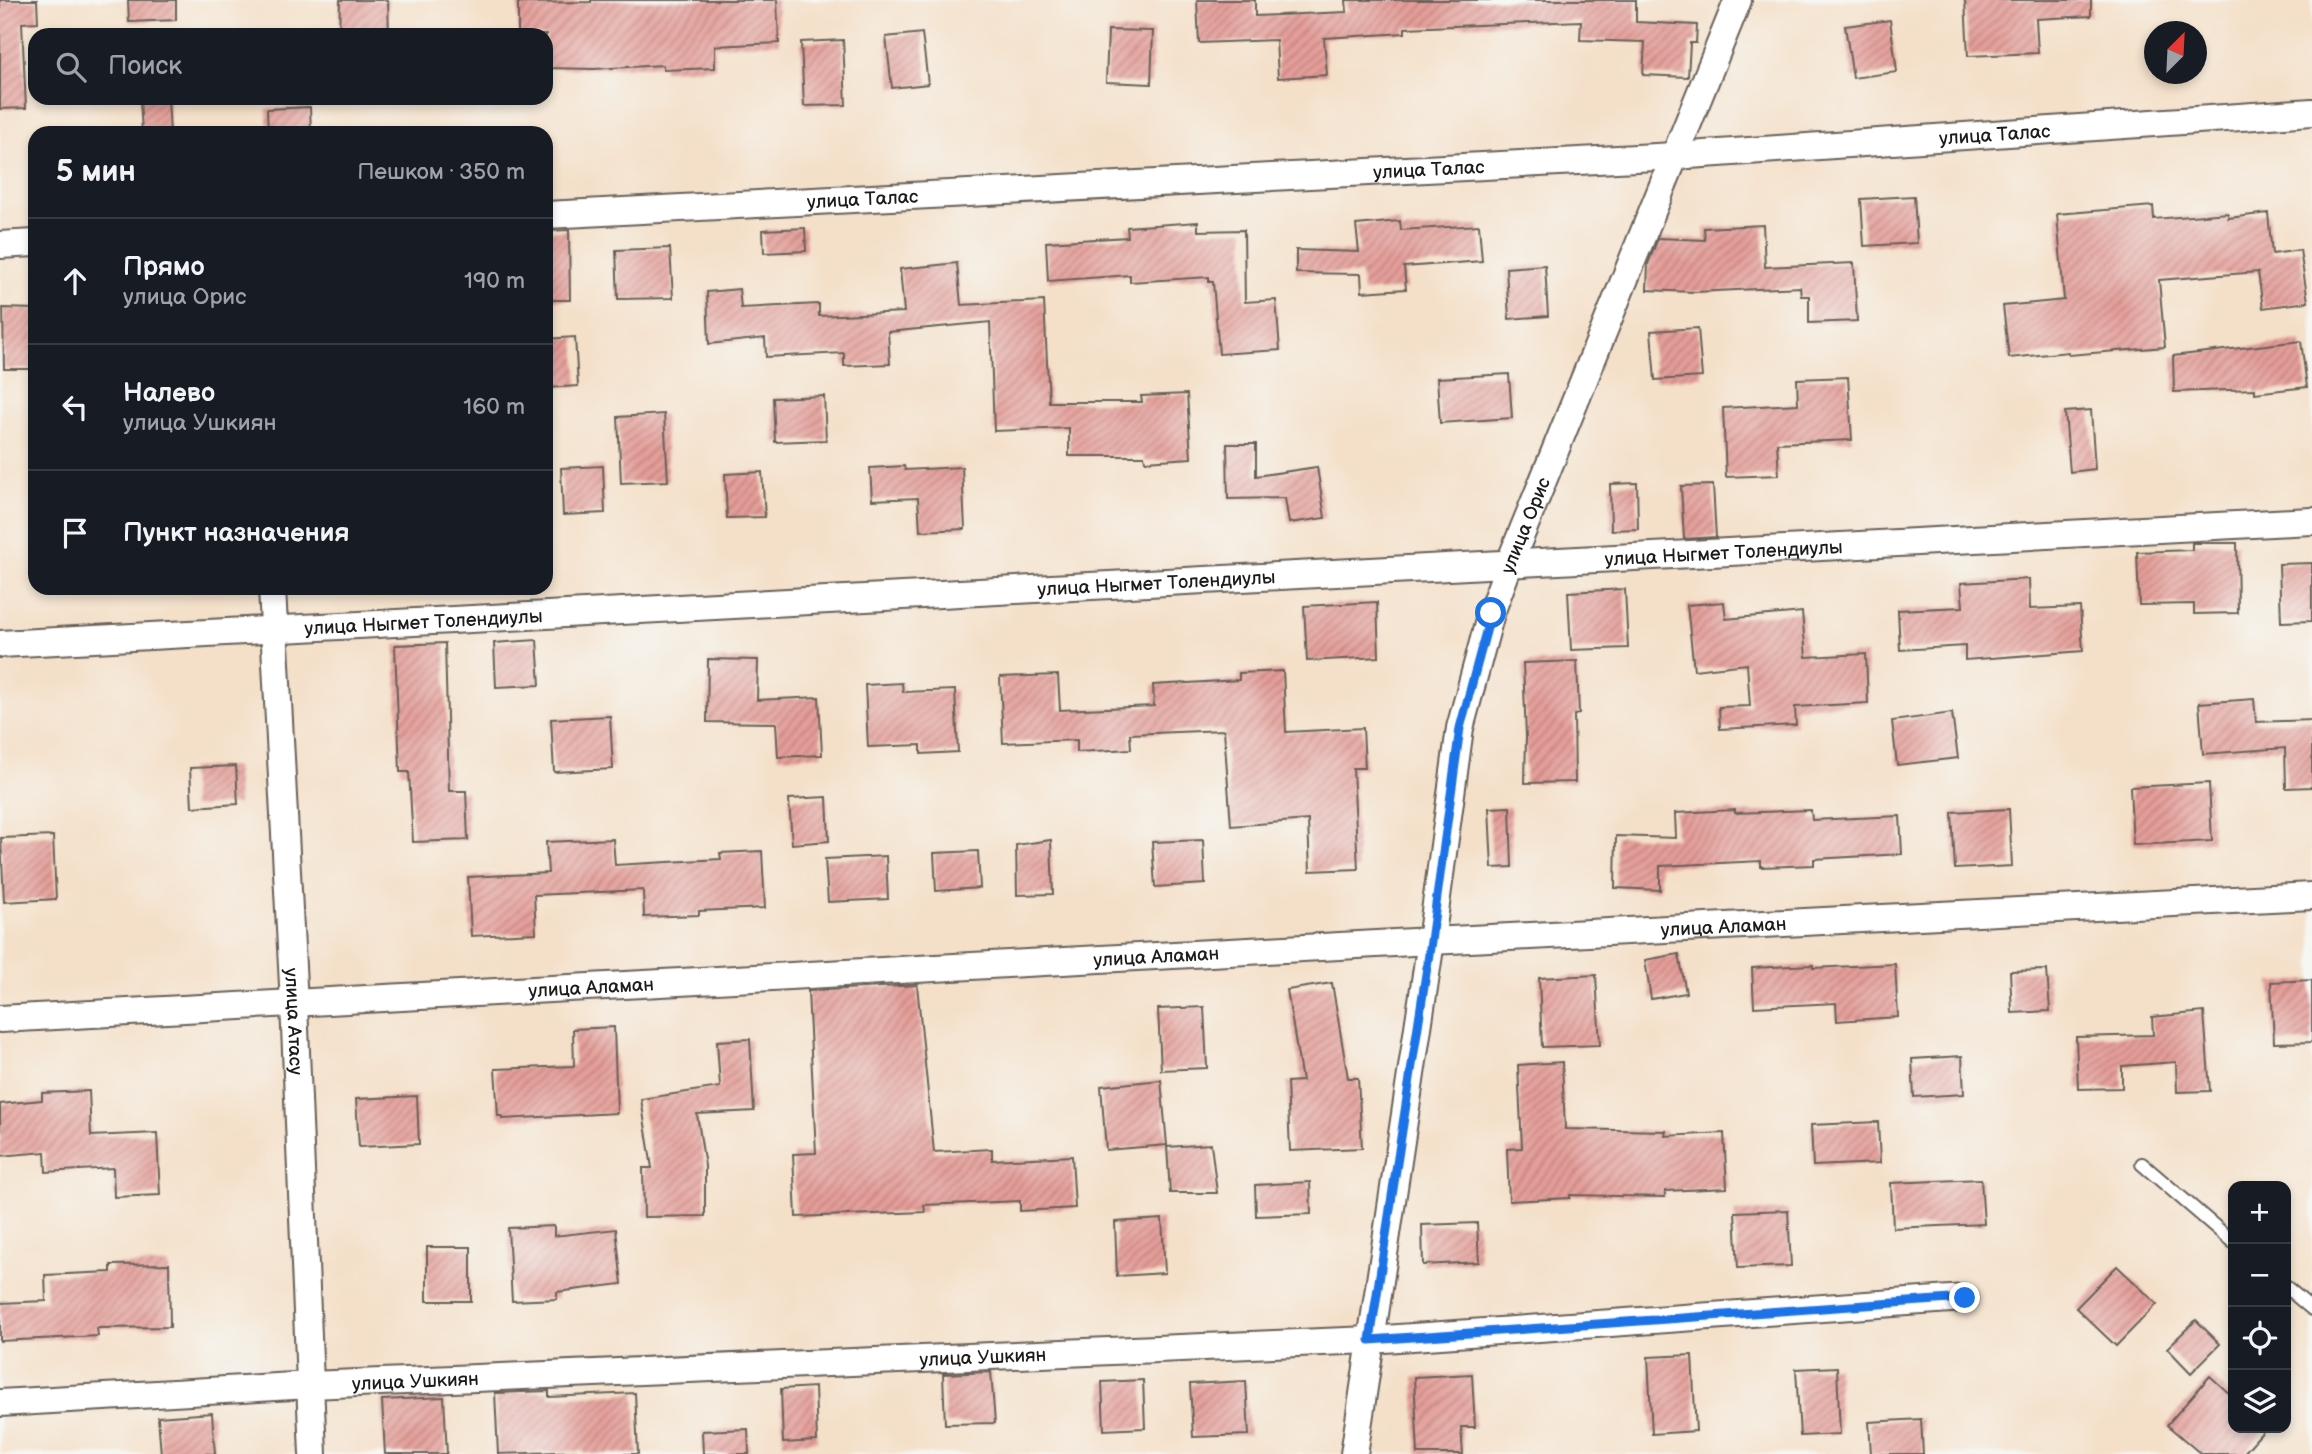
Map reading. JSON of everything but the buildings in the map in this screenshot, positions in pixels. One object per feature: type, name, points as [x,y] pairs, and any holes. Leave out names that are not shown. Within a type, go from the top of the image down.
[{"type":"street","name":"улица Орис","points":[[1354,1454],[1460,728],[1491,613],[1510,562],[1738,0]]},
{"type":"street","name":"улица Талас","points":[[553,215],[1675,156],[2312,111]]},
{"type":"street","points":[[0,245],[28,243]]},
{"type":"street","name":"улица Ныгмет Толендиулы","points":[[0,644],[2312,521]]},
{"type":"street","name":"улица Атасу","points":[[272,595],[313,1454]]},
{"type":"street","name":"улица Аламан","points":[[0,1019],[2312,896]]},
{"type":"street","name":"улица Ушкиян","points":[[0,1403],[310,1385],[1370,1340],[1965,1298]]},
{"type":"lane","points":[[2142,1164],[2228,1238]]},
{"type":"lane","points":[[2291,1291],[2312,1310]]},
{"type":"route","points":[[1491,613],[1460,728],[1431,941],[1370,1340],[1965,1298]]}]
